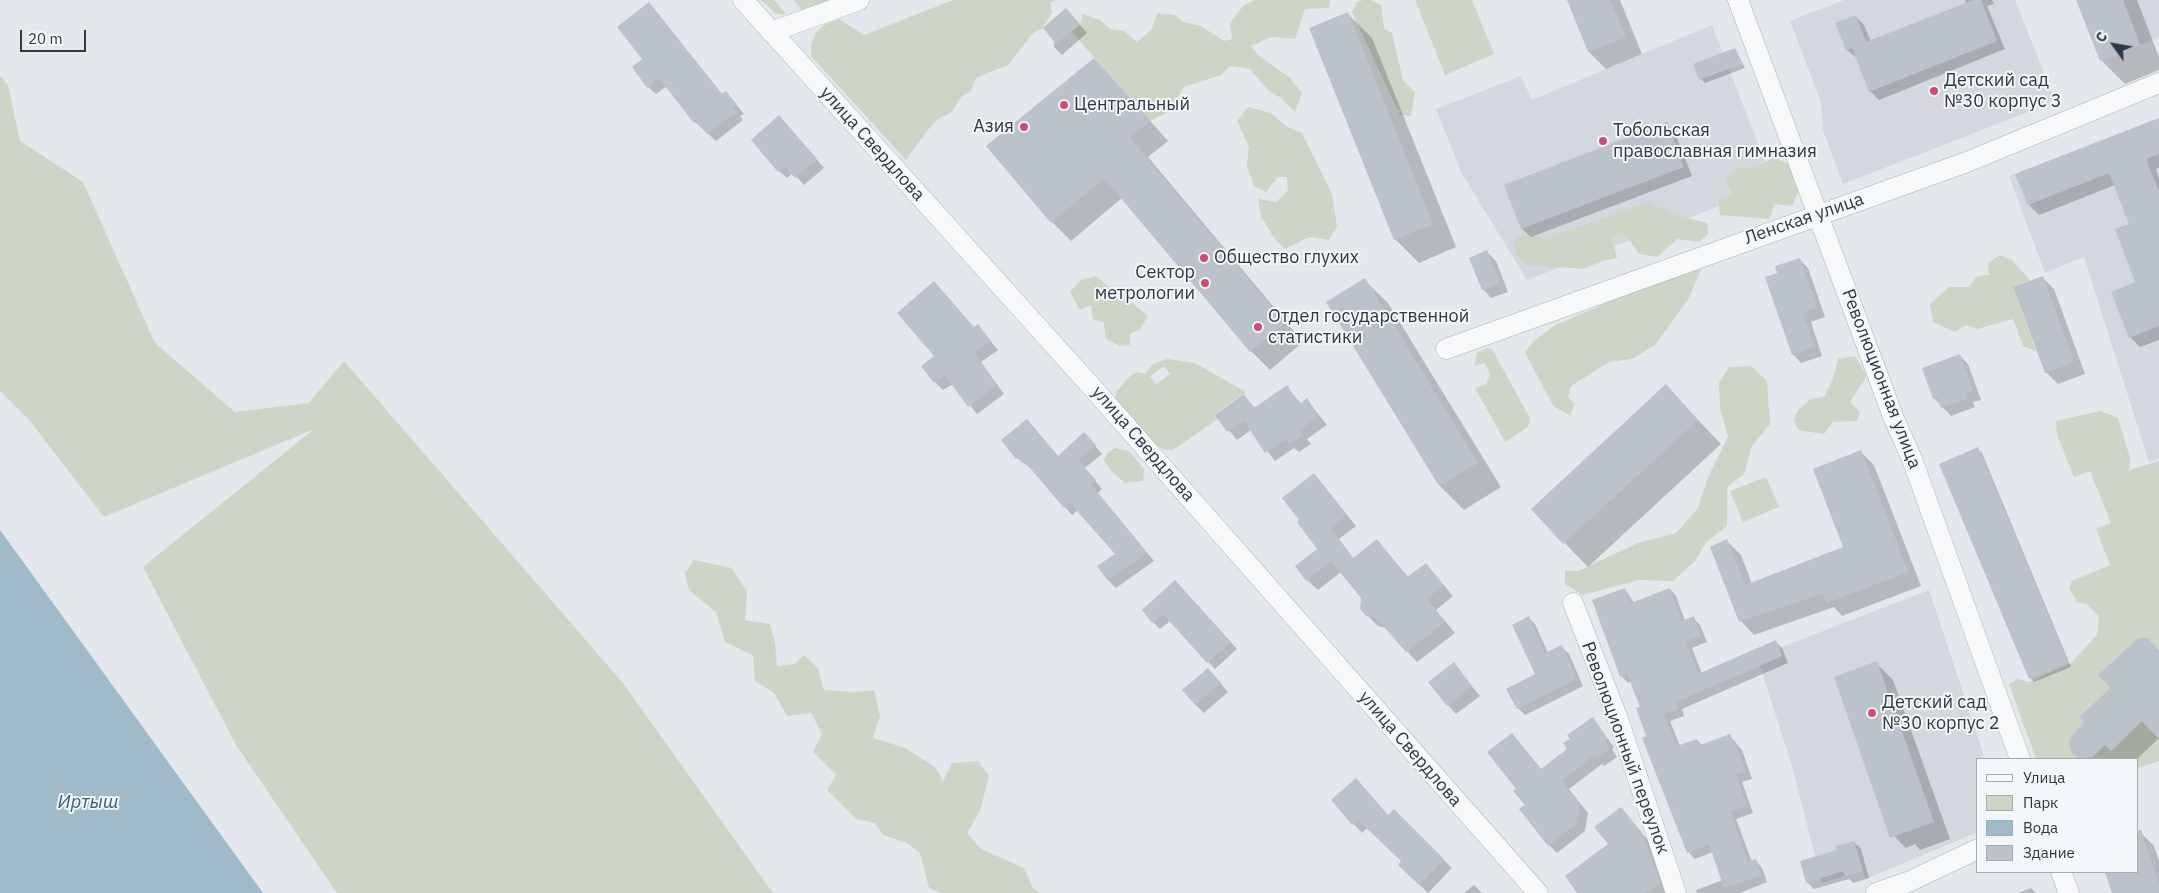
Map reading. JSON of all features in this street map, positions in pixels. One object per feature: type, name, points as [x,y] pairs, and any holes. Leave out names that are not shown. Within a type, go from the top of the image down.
[{"type":"street","name":"улица Свердлова","points":[[743,0],[1090,385],[1538,893]]},
{"type":"street","points":[[771,32],[859,0]]},
{"type":"street","name":"Революционная улица","points":[[1738,0],[1894,419],[1912,459],[2020,758]]},
{"type":"street","name":"Ленская улица","points":[[1446,349],[1967,162],[2159,83]]},
{"type":"street","name":"Революционный переулок","points":[[1573,603],[1618,719],[1676,893]]},
{"type":"street","points":[[1876,893],[1908,882],[1976,850]]},
{"type":"street","points":[[2061,873],[2069,893]]},
{"type":"shaded area","name":"Детский сад №30 корпус 3","points":[[1844,0],[2015,0],[2054,98],[2049,104],[1843,184],[1823,130],[1821,102],[1790,21]]},
{"type":"shaded area","points":[[2123,0],[2159,0],[2159,37],[2140,45]]},
{"type":"shaded area","name":"Тобольская православная гимназия","points":[[1712,25],[1774,185],[1527,280],[1461,172],[1436,109],[1521,76],[1532,100]]},
{"type":"shaded area","points":[[2159,118],[2159,458],[2149,462],[2084,257],[2045,273],[2009,176]]},
{"type":"shaded area","name":"Детский сад №30 корпус 2","points":[[1929,590],[1985,758],[1976,758],[1976,833],[1866,879],[1862,871],[1822,883],[1792,766],[1760,666],[1782,656],[1779,648]]},
{"type":"green space","points":[[761,0],[774,0],[786,14],[776,14]]},
{"type":"green space","points":[[793,0],[829,0],[802,10]]},
{"type":"green space","points":[[953,0],[1056,0],[1050,3],[1052,12],[1043,28],[1033,33],[1008,65],[976,78],[971,91],[961,97],[952,112],[938,119],[906,160],[811,56],[811,44],[816,32],[826,24],[839,19],[864,35]]},
{"type":"green space","points":[[1256,0],[1330,0],[1329,8],[1305,9],[1295,39],[1271,37],[1251,46],[1259,56],[1289,77],[1302,93],[1295,112],[1281,98],[1269,91],[1250,69],[1230,66],[1221,75],[1184,87],[1168,112],[1150,121],[1072,32],[1080,24],[1083,14],[1100,20],[1110,29],[1124,31],[1137,42],[1151,30],[1158,13],[1175,15],[1183,22],[1201,26],[1224,41],[1232,39],[1230,23],[1244,5]]},
{"type":"green space","points":[[1371,0],[1381,5],[1384,29],[1392,33],[1403,80],[1415,92],[1411,116],[1398,115],[1401,111],[1397,109],[1352,12],[1357,2]]},
{"type":"green space","points":[[1415,0],[1472,0],[1494,54],[1445,75]]},
{"type":"green space","points":[[0,76],[8,85],[20,141],[83,182],[155,343],[235,412],[309,403],[344,361],[623,683],[773,893],[337,893],[236,745],[143,567],[314,429],[104,517],[30,421],[0,391]]},
{"type":"green space","points":[[1248,107],[1271,113],[1287,127],[1302,133],[1332,194],[1337,226],[1329,240],[1310,237],[1285,249],[1274,238],[1261,216],[1258,199],[1276,202],[1288,191],[1287,177],[1278,177],[1266,192],[1254,186],[1247,167],[1249,147],[1237,121]]},
{"type":"green space","points":[[1774,157],[1793,166],[1799,190],[1792,206],[1775,204],[1769,219],[1720,215],[1718,199],[1733,194],[1725,179],[1740,167],[1755,168]]},
{"type":"green space","points":[[1649,202],[1675,215],[1707,223],[1708,234],[1699,242],[1677,239],[1657,257],[1639,254],[1625,234],[1612,238],[1617,258],[1602,261],[1584,269],[1527,265],[1516,255],[1514,242],[1519,237],[1529,234],[1544,239]]},
{"type":"green space","points":[[2000,255],[2012,260],[2030,280],[2013,287],[2036,351],[2023,346],[2013,319],[1977,329],[1966,325],[1955,332],[1933,322],[1930,304],[1949,287],[1969,287],[1977,276],[1989,275],[1988,263]]},
{"type":"green space","points":[[1701,269],[1689,298],[1655,345],[1632,359],[1609,362],[1571,386],[1568,397],[1575,404],[1570,415],[1553,406],[1525,352],[1534,341],[1554,326],[1647,285]]},
{"type":"green space","points":[[1096,276],[1108,286],[1108,295],[1121,294],[1148,316],[1140,329],[1130,334],[1130,345],[1120,346],[1106,339],[1104,323],[1093,319],[1091,305],[1080,310],[1070,292],[1081,280]]},
{"type":"green space","points":[[1487,348],[1492,349],[1530,418],[1528,427],[1505,442],[1475,388],[1486,384],[1490,375],[1485,363],[1474,366],[1477,353]]},
{"type":"green space","points":[[1855,356],[1867,376],[1850,402],[1860,412],[1857,421],[1833,422],[1824,434],[1798,430],[1794,420],[1798,410],[1811,399],[1824,397],[1833,379],[1838,359]]},
{"type":"green space","points":[[1167,359],[1195,363],[1246,392],[1215,414],[1218,419],[1173,450],[1165,450],[1156,445],[1148,435],[1143,435],[1115,398],[1117,391],[1129,377],[1138,372],[1145,374],[1153,364]],"holes":[[[1164,366],[1170,374],[1156,384],[1150,376]]]},
{"type":"green space","points":[[1751,366],[1767,381],[1770,424],[1752,446],[1744,474],[1727,487],[1727,526],[1706,542],[1695,561],[1673,581],[1639,580],[1583,595],[1565,584],[1565,570],[1578,571],[1638,543],[1676,533],[1698,508],[1708,477],[1728,437],[1720,408],[1719,383],[1729,367]]},
{"type":"green space","points":[[2100,411],[2118,418],[2130,458],[2129,470],[2159,461],[2159,649],[2148,638],[2138,638],[2098,675],[2110,688],[2079,717],[2085,723],[2070,741],[2072,754],[2079,758],[2036,758],[2009,684],[2017,679],[2029,682],[2071,663],[2097,635],[2099,616],[2086,604],[2077,602],[2069,588],[2072,581],[2110,565],[2096,529],[2111,523],[2090,471],[2074,477],[2057,435],[2056,421]]},
{"type":"green space","points":[[1115,448],[1129,451],[1144,469],[1143,481],[1125,483],[1112,472],[1104,461],[1107,453]]},
{"type":"green space","points":[[1766,477],[1779,507],[1743,522],[1730,491]]},
{"type":"green space","points":[[694,560],[732,568],[747,592],[745,620],[770,624],[775,643],[777,666],[795,664],[804,655],[818,668],[824,690],[856,692],[874,690],[880,716],[873,738],[905,748],[935,767],[943,781],[952,763],[978,761],[989,776],[980,811],[967,833],[981,849],[1024,868],[1033,888],[1040,893],[941,893],[929,888],[920,853],[907,843],[883,835],[875,823],[856,819],[827,790],[836,775],[813,752],[822,734],[811,713],[787,716],[774,693],[755,681],[753,655],[725,642],[716,612],[689,590],[685,573]]},
{"type":"green space","points":[[2142,721],[2152,731],[2159,725],[2159,761],[2139,768],[2139,758],[2089,758],[2105,745],[2111,751]]},
{"type":"water","name":"Иртыш","points":[[0,530],[263,893],[0,893]]},
{"type":"building","points":[[1567,0],[1610,0],[1626,37],[1588,52]]},
{"type":"building","points":[[1973,0],[1981,0],[1997,41],[1869,92],[1852,48],[1846,50],[1835,23],[1856,15],[1866,42]]},
{"type":"building","points":[[2076,0],[2123,0],[2140,45],[2100,61]]},
{"type":"building","points":[[649,2],[722,94],[726,91],[737,105],[733,108],[737,112],[707,134],[699,124],[693,122],[659,78],[647,88],[632,67],[642,59],[617,27]]},
{"type":"building","points":[[1066,8],[1080,24],[1056,44],[1043,28]]},
{"type":"building","points":[[1348,12],[1433,224],[1394,240],[1309,28]]},
{"type":"building","points":[[1735,48],[1742,64],[1699,80],[1693,64]]},
{"type":"building","points":[[1094,58],[1150,121],[1130,138],[1285,323],[1250,352],[1104,178],[1051,223],[986,146]]},
{"type":"building","points":[[779,115],[817,159],[795,178],[785,166],[778,172],[751,140]]},
{"type":"building","points":[[2159,118],[2159,154],[2146,159],[2159,192],[2159,326],[2129,338],[2111,292],[2135,282],[2115,229],[2129,224],[2109,173],[2028,205],[2015,174]]},
{"type":"building","points":[[1667,122],[1684,167],[1521,229],[1504,185]]},
{"type":"building","points":[[1487,250],[1500,283],[1482,290],[1469,258]]},
{"type":"building","points":[[1800,258],[1817,308],[1803,313],[1815,347],[1792,355],[1765,277],[1777,273],[1775,266]]},
{"type":"building","points":[[2043,276],[2074,362],[2045,373],[2013,287]]},
{"type":"building","points":[[1365,278],[1478,463],[1439,486],[1326,302]]},
{"type":"building","points":[[934,281],[974,327],[978,324],[991,341],[974,353],[997,385],[968,407],[945,375],[934,383],[921,366],[934,356],[897,313]]},
{"type":"building","points":[[1960,354],[1973,391],[1965,394],[1967,399],[1941,408],[1937,397],[1933,399],[1922,368]]},
{"type":"building","points":[[1666,384],[1698,420],[1563,544],[1531,509]]},
{"type":"building","points":[[1287,385],[1299,404],[1307,398],[1319,416],[1300,430],[1303,435],[1289,444],[1286,439],[1265,453],[1244,421],[1227,432],[1215,415],[1244,394],[1254,408]]},
{"type":"building","points":[[1027,419],[1058,456],[1084,432],[1096,445],[1078,460],[1096,480],[1091,485],[1147,553],[1107,580],[1097,566],[1115,554],[1070,503],[1064,508],[1024,461],[1022,463],[1018,457],[1016,459],[1001,440]]},
{"type":"building","points":[[1978,447],[2068,663],[2029,679],[1939,464]]},
{"type":"building","points":[[1861,450],[1908,572],[1827,603],[1823,593],[1739,622],[1710,547],[1727,539],[1745,585],[1843,547],[1813,469]]},
{"type":"building","points":[[1314,473],[1347,515],[1330,528],[1353,558],[1377,539],[1407,577],[1426,563],[1443,585],[1427,599],[1445,622],[1406,652],[1376,618],[1366,616],[1360,609],[1361,598],[1331,561],[1306,581],[1295,566],[1317,549],[1297,522],[1299,520],[1282,498]]},
{"type":"building","points":[[1175,580],[1231,642],[1207,663],[1163,614],[1152,623],[1142,610]]},
{"type":"building","points":[[1625,588],[1631,603],[1670,588],[1682,621],[1694,616],[1701,636],[1686,641],[1698,674],[1776,640],[1782,656],[1676,702],[1678,709],[1664,714],[1677,746],[1697,739],[1700,745],[1730,734],[1733,742],[1735,742],[1746,772],[1736,775],[1747,806],[1730,812],[1748,862],[1756,859],[1761,876],[1724,888],[1709,844],[1687,853],[1642,738],[1646,736],[1636,708],[1640,707],[1627,674],[1620,677],[1592,600]]},
{"type":"building","points":[[1529,616],[1545,653],[1562,645],[1577,679],[1517,709],[1506,689],[1535,674],[1512,625]]},
{"type":"building","points":[[2138,638],[2148,638],[2159,650],[2159,739],[2142,721],[2111,751],[2105,745],[2092,757],[2078,758],[2072,754],[2069,743],[2072,736],[2084,722],[2079,717],[2110,688],[2098,675]]},
{"type":"building","points":[[1877,661],[1934,822],[1890,838],[1834,677]]},
{"type":"building","points":[[1454,662],[1472,686],[1447,706],[1428,682]]},
{"type":"building","points":[[1208,668],[1221,683],[1195,705],[1182,690]]},
{"type":"building","points":[[1593,717],[1607,738],[1605,740],[1610,749],[1595,758],[1593,756],[1562,781],[1580,804],[1577,823],[1548,846],[1519,809],[1525,805],[1513,791],[1516,789],[1487,752],[1512,733],[1541,769],[1567,749],[1563,743],[1570,739],[1567,735]]},
{"type":"building","points":[[1356,778],[1388,815],[1394,809],[1444,859],[1419,885],[1398,865],[1401,861],[1358,820],[1352,825],[1331,800]]},
{"type":"building","points":[[1621,807],[1642,833],[1660,883],[1645,893],[1577,893],[1565,876],[1608,844],[1594,827]]},
{"type":"building","points":[[2139,830],[2141,830],[2159,884],[2159,893],[2112,893],[2105,873],[2139,873]]},
{"type":"building","points":[[1854,841],[1863,871],[1845,876],[1843,871],[1806,883],[1800,861],[1837,850],[1836,846]]},
{"type":"place","name":"Детский сад №30 корпус 3","points":[[1934,91]]},
{"type":"place","name":"Центральный","points":[[1064,105]]},
{"type":"place","name":"Азия","points":[[1024,127]]},
{"type":"place","name":"Тобольская православная гимназия","points":[[1603,141]]},
{"type":"place","name":"Общество глухих","points":[[1204,258]]},
{"type":"place","name":"Сектор метрологии","points":[[1205,283]]},
{"type":"place","name":"Отдел государственной статистики","points":[[1258,327]]},
{"type":"place","name":"Детский сад №30 корпус 2","points":[[1872,713]]}]
